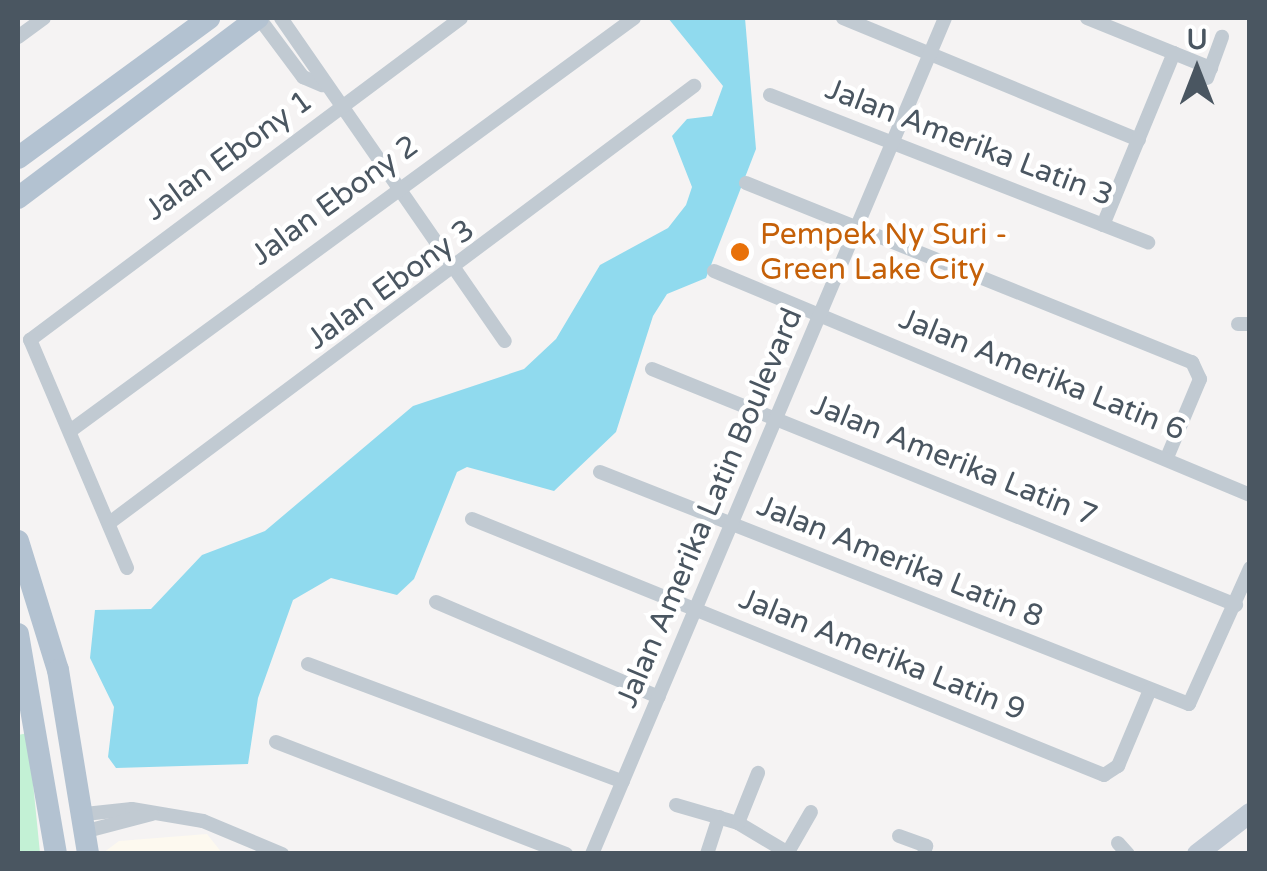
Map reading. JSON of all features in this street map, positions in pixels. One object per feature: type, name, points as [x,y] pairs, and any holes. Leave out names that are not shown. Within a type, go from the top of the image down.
[{"type":"main road","points":[[18,158],[209,18]]},
{"type":"main road","points":[[18,198],[258,18]]},
{"type":"main road","points":[[18,541],[58,670],[87,833]]},
{"type":"main road","points":[[18,634],[56,854]]},
{"type":"main road","points":[[1197,854],[1250,814]]},
{"type":"street","points":[[18,37],[44,18]]},
{"type":"street","points":[[258,18],[304,77],[322,85]]},
{"type":"street","points":[[281,18],[394,190],[505,341]]},
{"type":"street","name":"Jalan Ebony 1","points":[[70,431],[30,340],[460,18]]},
{"type":"street","name":"Jalan Ebony 2","points":[[70,431],[394,190],[634,18]]},
{"type":"street","points":[[843,18],[1139,140]]},
{"type":"street","name":"Jalan Amerika Latin Boulevard","points":[[592,854],[736,526],[945,18]]},
{"type":"street","points":[[1087,18],[1174,53],[1209,73],[1222,37]]},
{"type":"street","points":[[1103,225],[1174,53]]},
{"type":"street","name":"Jalan Ebony 3","points":[[112,521],[454,274],[694,86]]},
{"type":"street","name":"Jalan Amerika Latin 3","points":[[770,95],[1148,242]]},
{"type":"street","points":[[746,183],[1192,362],[1200,379],[1168,456]]},
{"type":"street","name":"Jalan Amerika Latin 6","points":[[714,271],[1244,490]]},
{"type":"street","name":"Jalan Amerika Latin 7","points":[[652,369],[1236,605]]},
{"type":"street","points":[[70,431],[112,521],[127,568]]},
{"type":"street","name":"Jalan Amerika Latin 8","points":[[600,472],[1181,702],[1199,695],[1236,605]]},
{"type":"street","name":"Jalan Amerika Latin 9","points":[[472,518],[1104,775],[1118,766],[1150,690]]},
{"type":"street","points":[[1236,605],[1250,568]]},
{"type":"street","points":[[436,602],[659,697]]},
{"type":"street","points":[[308,664],[623,782]]},
{"type":"street","points":[[276,742],[566,854]]},
{"type":"street","points":[[738,823],[758,772]]},
{"type":"street","points":[[676,805],[738,823],[789,853],[811,812]]},
{"type":"street","points":[[87,833],[152,814],[203,821],[282,854]]},
{"type":"street","points":[[707,854],[719,816]]},
{"type":"street","points":[[899,836],[926,846],[924,854]]},
{"type":"shaded area","points":[[207,834],[222,853],[103,853],[119,841]]},
{"type":"green space","points":[[28,733],[40,853],[18,853],[18,735]]},
{"type":"water","points":[[668,18],[745,18],[756,149],[706,278],[667,294],[653,316],[616,432],[554,491],[467,467],[457,472],[414,579],[397,595],[331,578],[293,600],[258,698],[248,764],[116,768],[108,757],[114,707],[90,658],[95,610],[151,609],[202,555],[265,531],[413,406],[524,369],[556,339],[600,265],[668,228],[686,205],[692,187],[672,136],[687,119],[712,116],[723,86]]},
{"type":"place","name":"Pempek Ny Suri - Green Lake City","points":[[740,252]]}]
